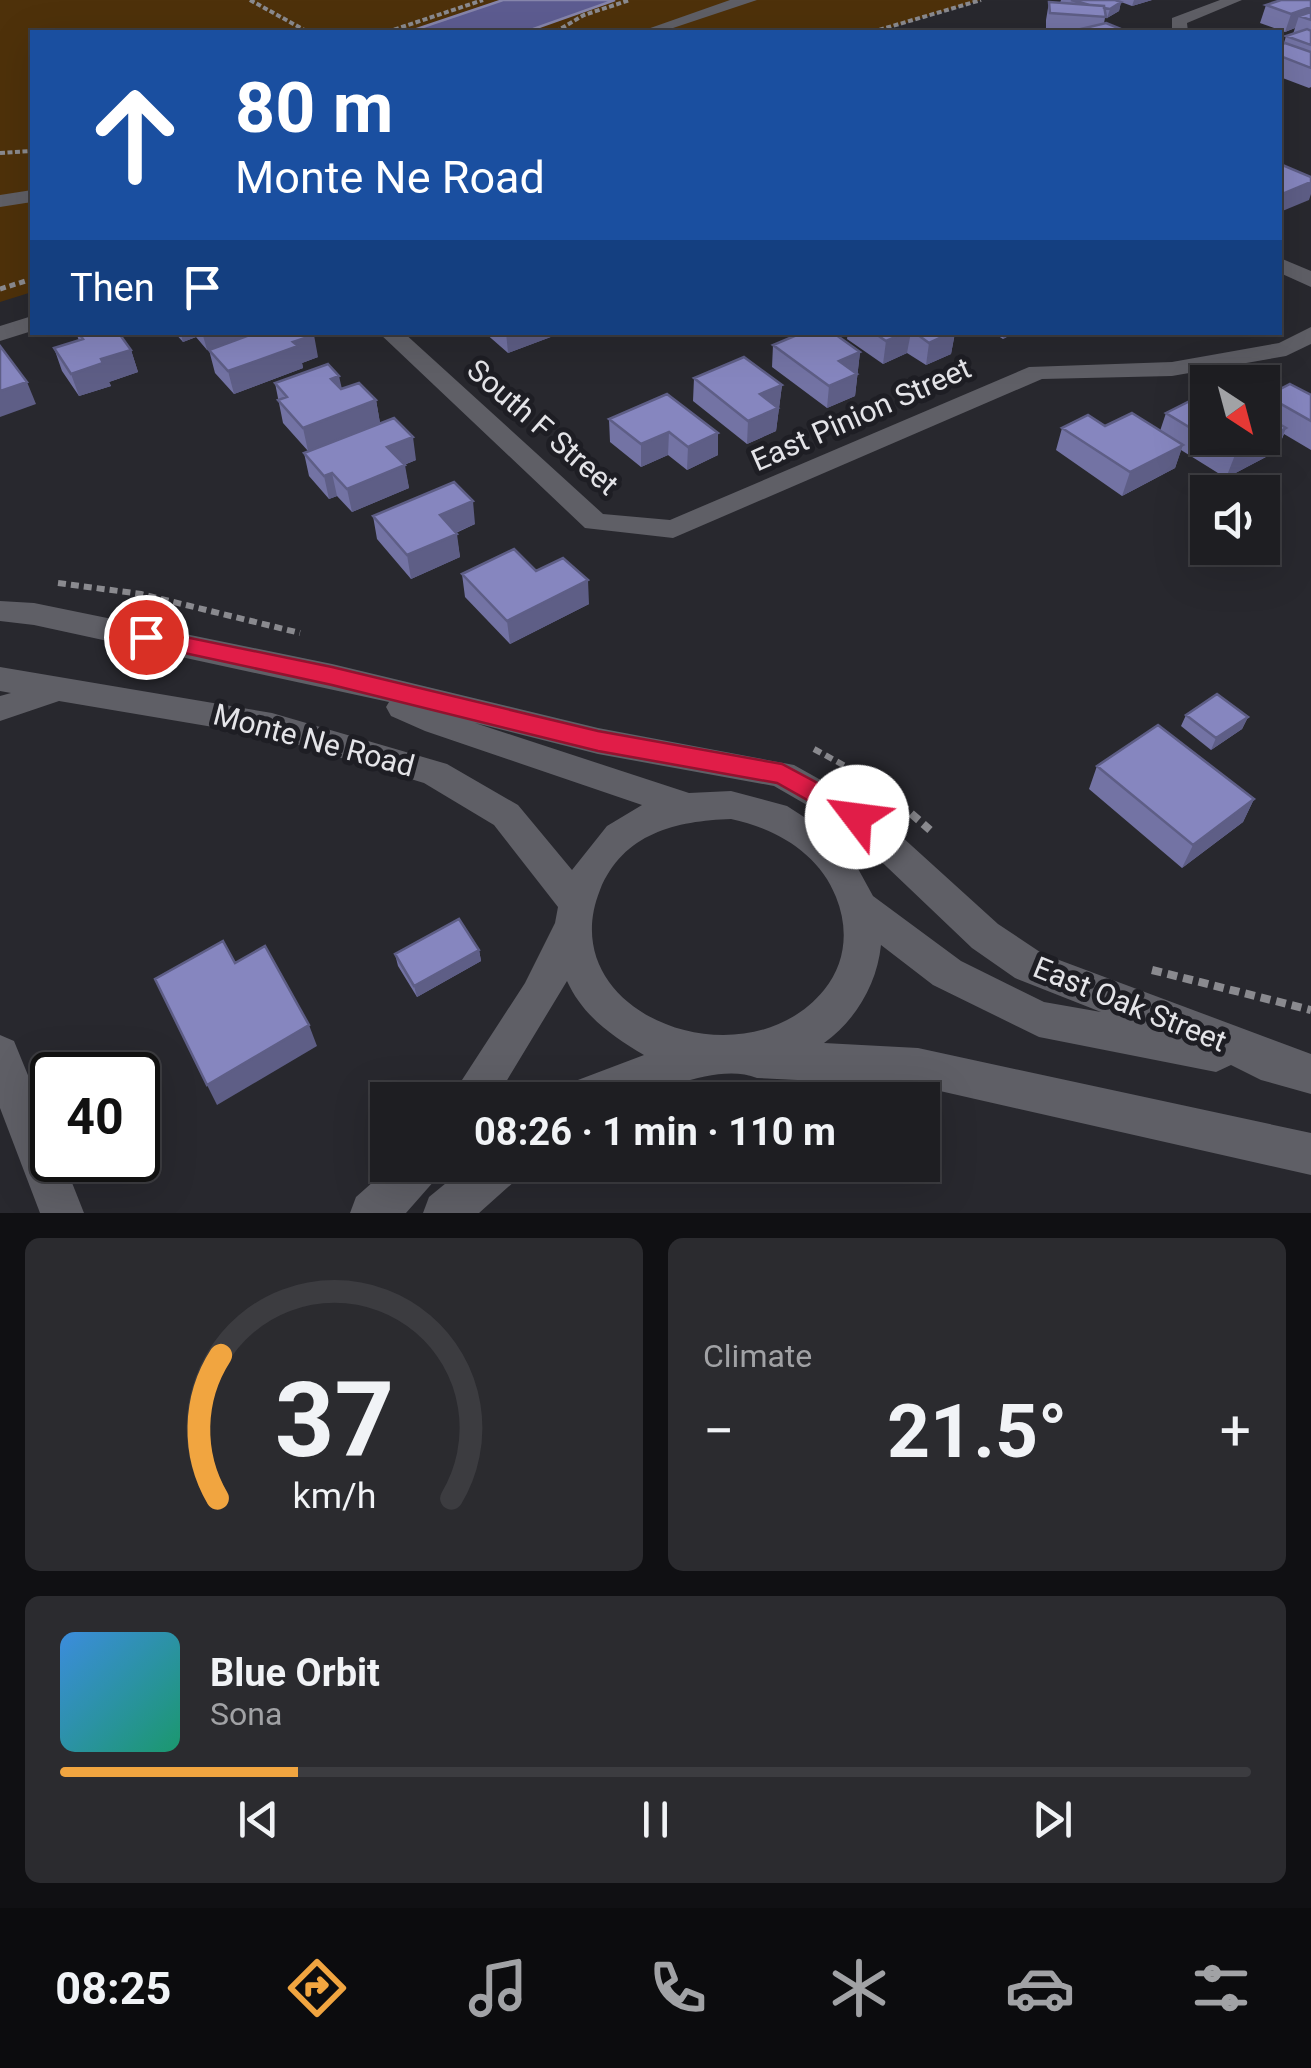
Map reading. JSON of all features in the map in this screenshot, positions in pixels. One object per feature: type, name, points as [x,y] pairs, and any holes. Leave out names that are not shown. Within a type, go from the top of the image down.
[{"type":"street","points":[[651,30],[698,12],[749,0]]},
{"type":"street","points":[[1180,30],[1178,22],[1234,0]]},
{"type":"street","points":[[0,202],[30,196]]},
{"type":"street","points":[[1282,266],[1311,280]]},
{"type":"street","points":[[0,334],[30,324]]},
{"type":"street","name":"East Pinion Street","points":[[673,529],[1038,372],[1172,369],[1286,349],[1311,334]]},
{"type":"street","name":"South F Street","points":[[392,335],[594,522],[673,529]]},
{"type":"street","name":"Monte Ne Road","points":[[0,611],[332,676],[470,738],[588,771],[687,806]]},
{"type":"street","name":"East Oak Street","points":[[332,676],[598,741],[782,774],[857,817],[984,936],[1029,966],[1296,1069]]},
{"type":"street","name":"Monte Ne Road","points":[[0,679],[272,725],[435,772],[506,815],[574,915]]},
{"type":"street","points":[[0,709],[60,688]]},
{"type":"street","points":[[484,1082],[518,1039],[547,987],[586,874],[610,843],[644,820],[687,806],[731,805],[774,816],[800,830],[842,868],[860,907],[863,949],[849,989],[818,1026],[772,1049],[621,1082]]},
{"type":"street","name":"East Oak Street","points":[[860,907],[948,974],[1039,1019],[1296,1069]]},
{"type":"street","points":[[574,915],[575,950],[590,989],[620,1022],[665,1048],[727,1058],[918,1068],[1311,1154]]},
{"type":"street","points":[[0,1054],[62,1213]]},
{"type":"street","points":[[372,1213],[407,1182]]},
{"type":"street","points":[[445,1213],[481,1182]]},
{"type":"path","points":[[250,0],[256,8],[304,30]]},
{"type":"path","points":[[393,30],[483,0]]},
{"type":"path","points":[[558,30],[584,15],[630,0]]},
{"type":"path","points":[[879,30],[982,0]]},
{"type":"path","points":[[0,153],[30,152]]},
{"type":"path","points":[[0,289],[30,280]]},
{"type":"shaded area","points":[[0,0],[981,0],[883,30],[30,30],[30,293],[0,302]]},
{"type":"shaded area","points":[[503,0],[615,0],[531,30],[414,30]]},
{"type":"building","points":[[1071,0],[1115,0],[1121,2],[1110,9]]},
{"type":"building","points":[[1281,0],[1311,0],[1311,7],[1291,14],[1266,5]]},
{"type":"building","points":[[1049,2],[1104,6],[1106,17],[1050,13]]},
{"type":"building","points":[[1106,23],[1123,30],[1076,30]]},
{"type":"building","points":[[1311,31],[1311,45],[1286,36]]},
{"type":"building","points":[[1282,44],[1311,52],[1311,68],[1282,57]]},
{"type":"building","points":[[1282,165],[1311,177],[1311,182],[1282,194]]},
{"type":"building","points":[[80,335],[120,335],[131,350],[71,374],[54,348],[83,339]]},
{"type":"building","points":[[250,335],[314,335],[293,342],[298,346],[228,371],[209,350]]},
{"type":"building","points":[[797,335],[836,335],[860,352],[839,361],[857,374],[829,386],[773,345]]},
{"type":"building","points":[[877,335],[900,335],[886,341]]},
{"type":"building","points":[[918,335],[946,335],[929,343]]},
{"type":"building","points":[[0,346],[27,382],[0,391]]},
{"type":"building","points":[[744,357],[782,385],[760,394],[778,408],[748,421],[694,378]]},
{"type":"building","points":[[328,364],[339,376],[331,379],[341,389],[359,383],[376,400],[303,428],[278,400],[287,397],[275,383]]},
{"type":"building","points":[[1290,384],[1311,395],[1311,421],[1280,403],[1280,389]]},
{"type":"building","points":[[667,394],[718,433],[688,447],[669,432],[641,444],[609,419]]},
{"type":"building","points":[[1190,401],[1190,428],[1166,413]]},
{"type":"building","points":[[1132,413],[1183,445],[1130,472],[1062,428],[1088,415],[1105,426]]},
{"type":"building","points":[[394,418],[413,437],[387,447],[405,465],[347,489],[332,473],[324,476],[304,453]]},
{"type":"building","points":[[454,482],[473,501],[440,515],[457,534],[407,555],[373,516]]},
{"type":"building","points":[[514,549],[536,571],[563,558],[588,580],[507,621],[462,574]]},
{"type":"building","points":[[1217,694],[1248,717],[1216,738],[1186,715]]},
{"type":"building","points":[[1158,725],[1254,799],[1193,845],[1097,766]]},
{"type":"building","points":[[459,919],[479,950],[414,986],[395,954]]},
{"type":"building","points":[[223,941],[235,963],[265,946],[309,1025],[207,1085],[155,979]]},
{"type":"route","points":[[146,637],[332,676],[598,741],[782,774],[857,817]]}]
